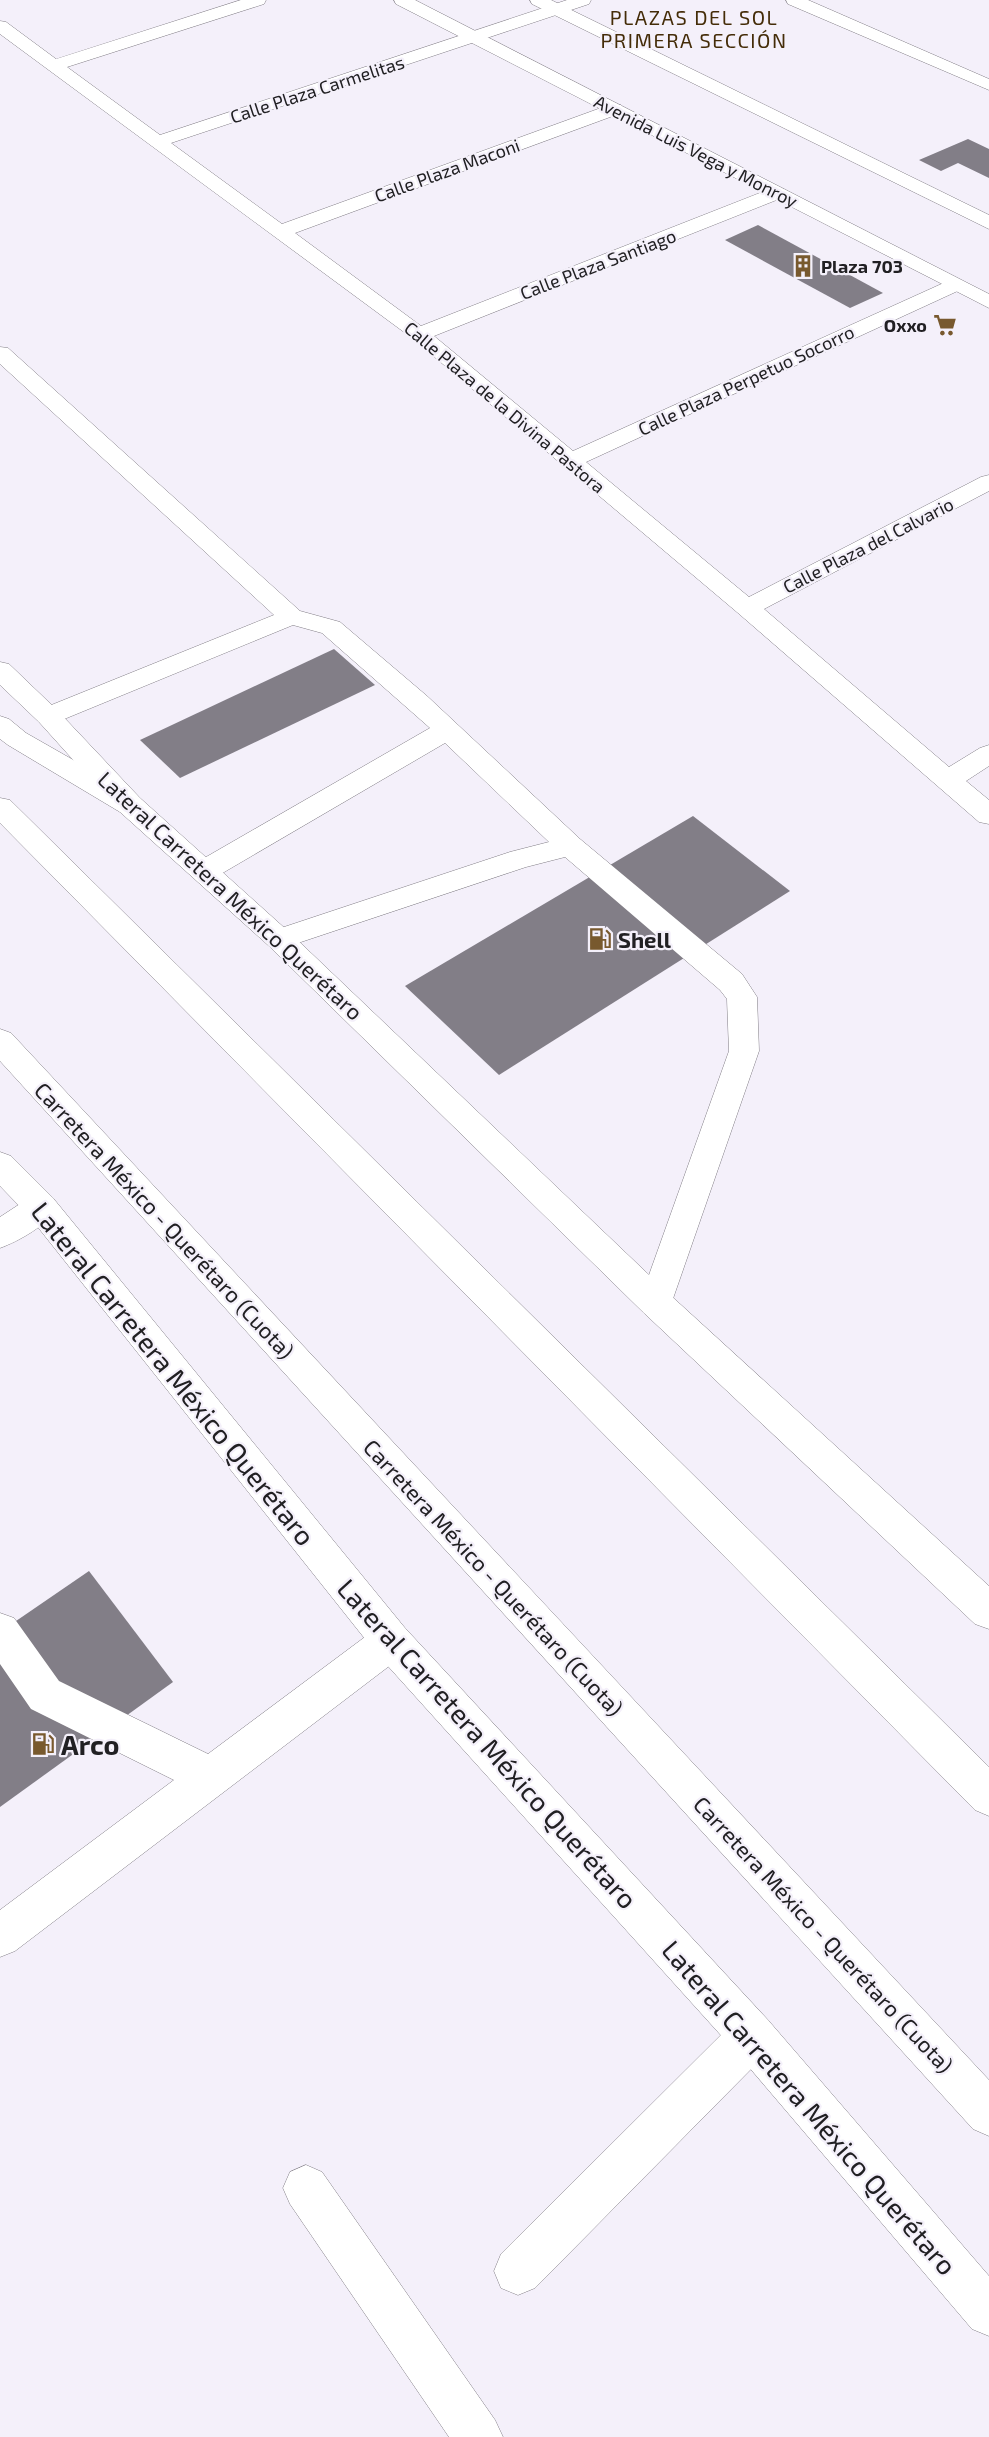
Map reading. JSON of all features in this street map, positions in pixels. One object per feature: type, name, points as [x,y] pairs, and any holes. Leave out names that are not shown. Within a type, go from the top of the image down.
[{"type":"main road","points":[[56,65],[258,0]]},
{"type":"main road","name":"Avenida Luis Vega y Monroy","points":[[402,0],[989,302]]},
{"type":"main road","points":[[538,0],[989,223]]},
{"type":"main road","name":"Calle Plaza Carmelitas","points":[[160,141],[583,0]]},
{"type":"main road","points":[[794,0],[989,85]]},
{"type":"main road","name":"Calle Plaza de la Divina Pastora","points":[[0,26],[160,141],[419,333],[747,608],[989,815]]},
{"type":"main road","name":"Calle Plaza Maconi","points":[[280,232],[615,109]]},
{"type":"main road","name":"Calle Plaza Santiago","points":[[419,333],[777,193]]},
{"type":"main road","name":"Calle Plaza Perpetuo Socorro","points":[[570,461],[955,285]]},
{"type":"main road","points":[[0,353],[291,617],[331,627],[418,702],[570,846],[731,982],[742,997],[744,1051],[656,1303]]},
{"type":"main road","name":"Calle Plaza del Calvario","points":[[747,608],[989,482]]},
{"type":"main road","points":[[48,716],[291,617]]},
{"type":"main road","name":"Lateral Carretera México Querétaro","points":[[0,670],[48,716],[130,805],[279,939],[656,1303],[989,1611]]},
{"type":"main road","points":[[0,725],[17,739],[130,805]]},
{"type":"main road","points":[[204,871],[387,767],[447,730]]},
{"type":"main road","points":[[948,780],[989,754]]},
{"type":"main road","points":[[0,807],[989,1796]]},
{"type":"main road","points":[[279,939],[520,859],[570,846]]},
{"type":"main road","name":"Carretera México - Querétaro (Cuota)","points":[[0,1041],[989,2113]]},
{"type":"main road","name":"Lateral Carretera México Querétaro","points":[[0,1165],[41,1207],[391,1641],[752,2036],[989,2312]]},
{"type":"main road","points":[[0,1234],[41,1207]]},
{"type":"main road","points":[[0,1631],[45,1695],[211,1777]]},
{"type":"main road","points":[[0,1936],[391,1641]]},
{"type":"main road","points":[[518,2271],[752,2036]]},
{"type":"main road","points":[[306,2188],[469,2433]]},
{"type":"building","points":[[968,139],[989,149],[989,178],[958,163],[941,171],[919,160]]},
{"type":"building","name":"Plaza 703","points":[[758,225],[883,293],[850,308],[725,240]]},
{"type":"building","points":[[334,649],[375,685],[180,778],[140,740]]},
{"type":"building","name":"Shell","points":[[693,816],[790,891],[499,1075],[405,986]]},
{"type":"building","name":"Arco","points":[[89,1571],[173,1682],[0,1807],[0,1632]]},
{"type":"place","name":"Plaza 703","points":[[803,266]]},
{"type":"place","name":"Oxxo","points":[[945,325]]},
{"type":"place","name":"Shell","points":[[600,939]]},
{"type":"place","name":"Arco","points":[[43,1744]]},
{"type":"district","name":"PLAZAS DEL SOL PRIMERA SECCIÓN","points":[[694,28]]}]
